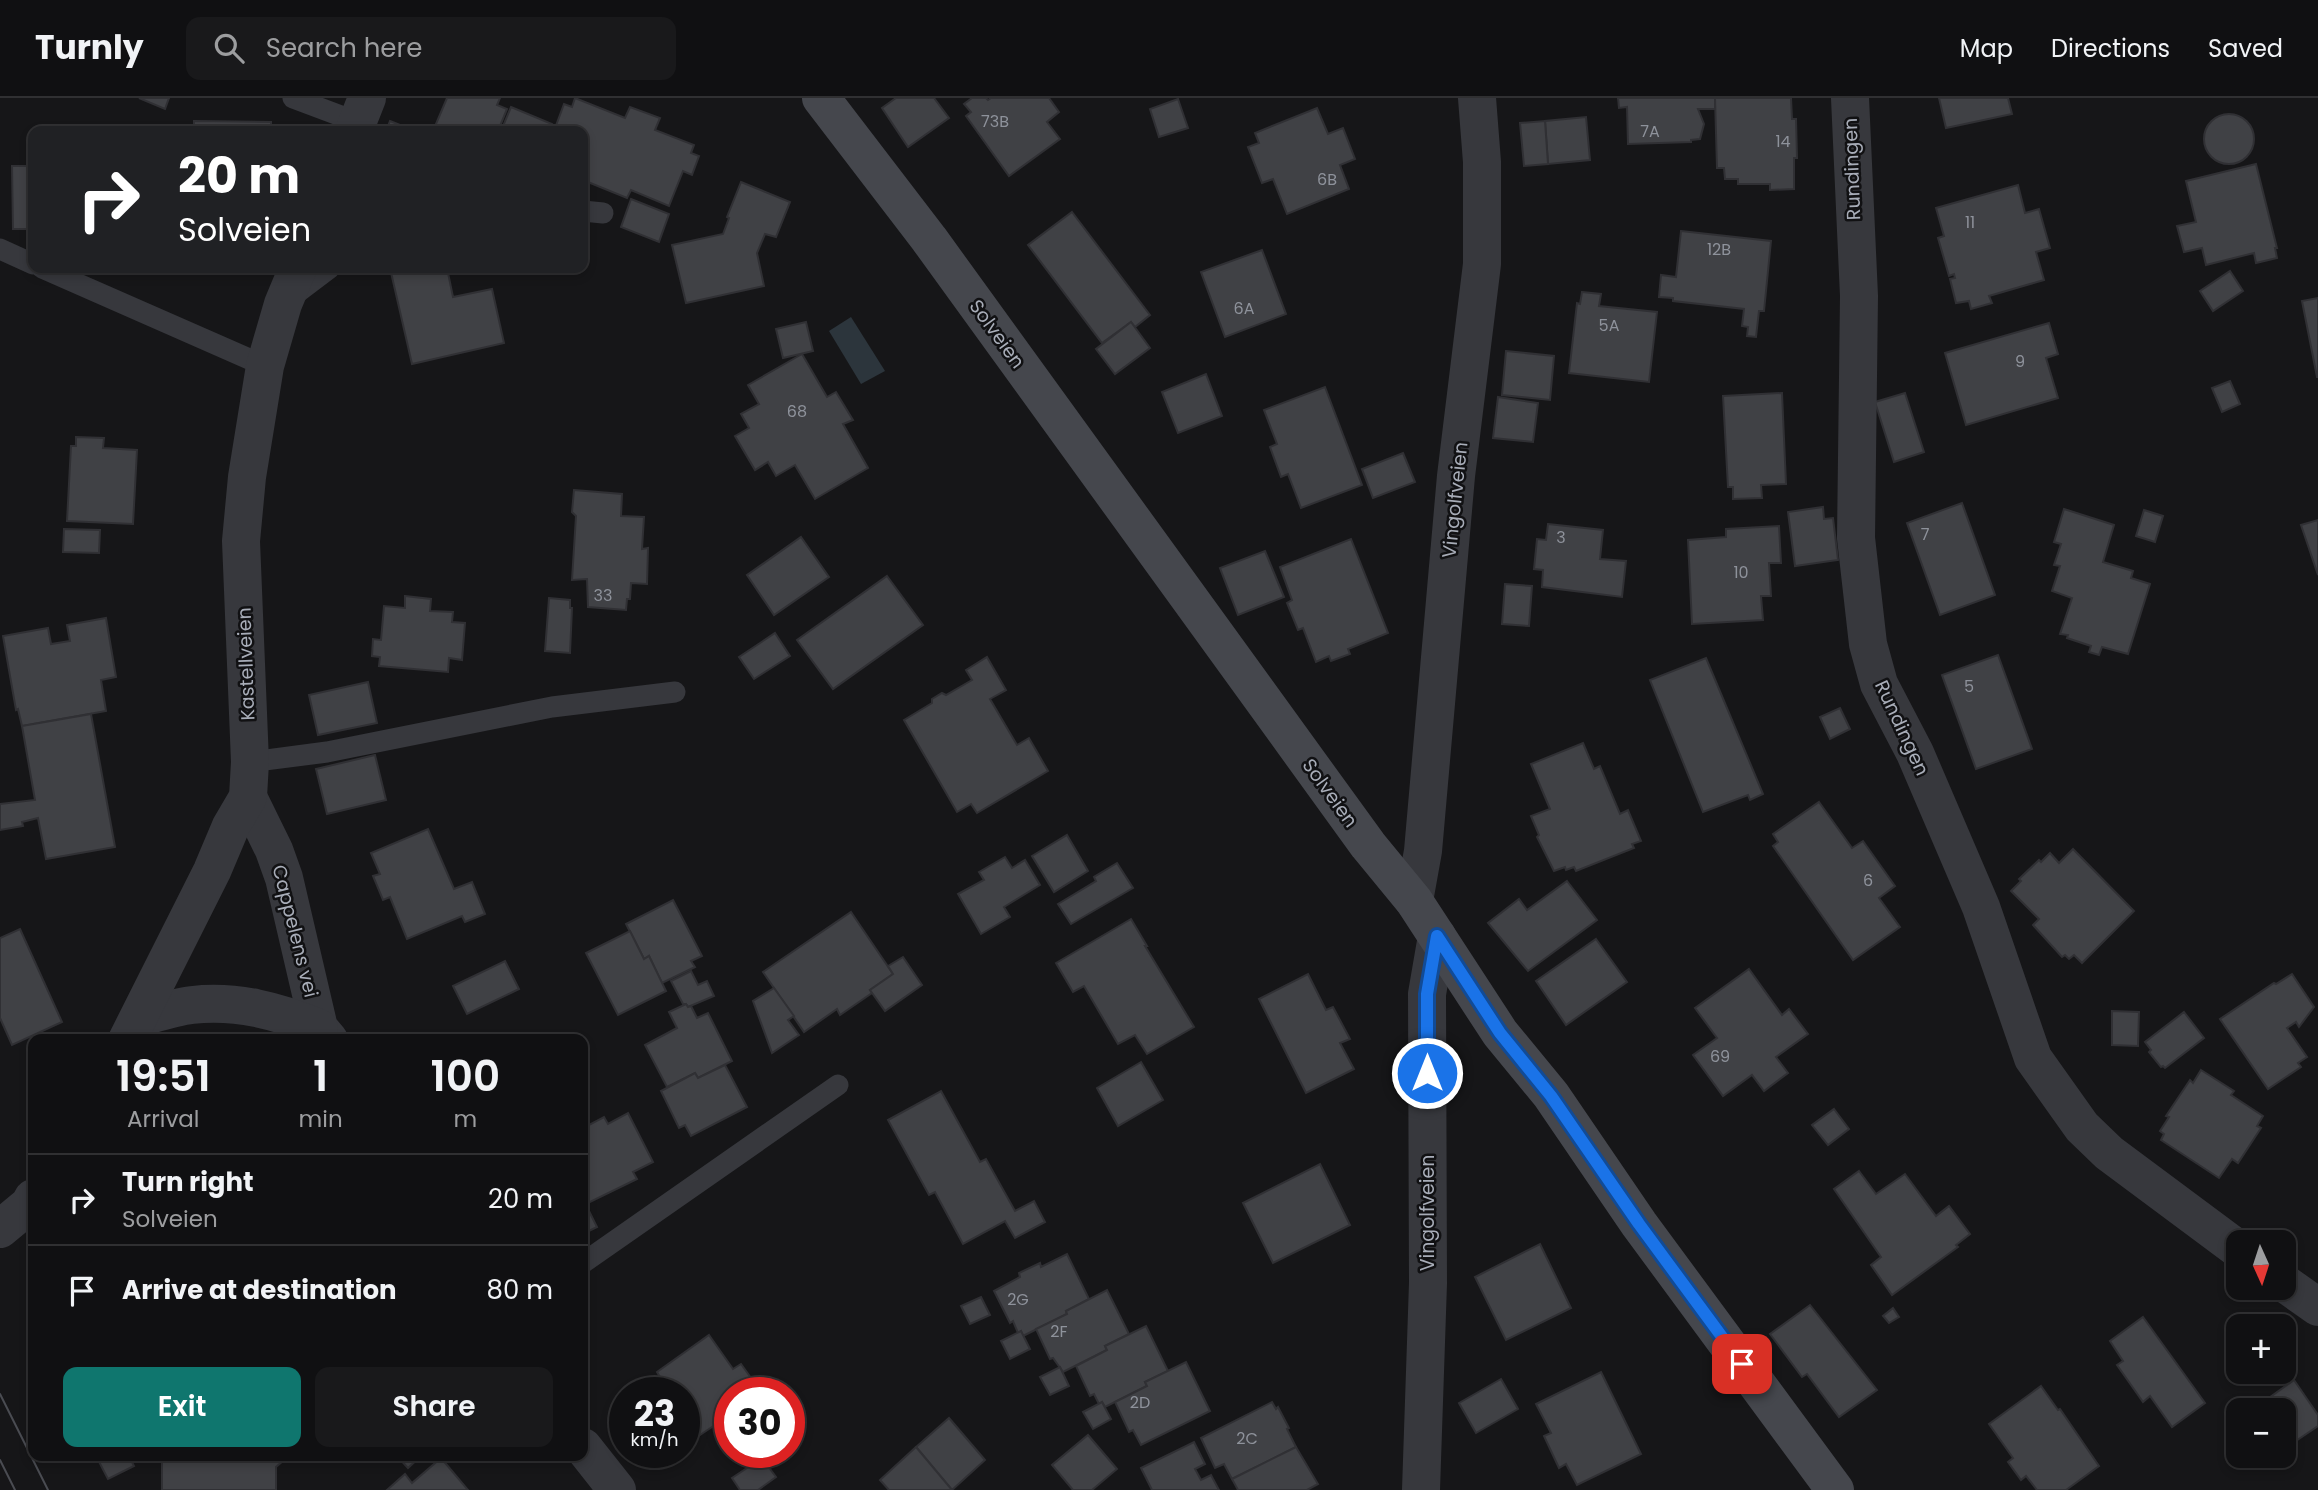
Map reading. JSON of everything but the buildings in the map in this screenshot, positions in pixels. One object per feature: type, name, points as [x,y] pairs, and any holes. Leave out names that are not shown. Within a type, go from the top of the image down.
[{"type":"street","name":"Solveien","points":[[821,98],[929,239],[1359,834],[1414,901],[1500,1033],[1551,1096],[1639,1224],[1835,1490]]},
{"type":"street","name":"Vingolfveien","points":[[1414,901],[1423,851],[1457,476],[1482,264],[1482,162],[1477,98]]},
{"type":"street","name":"Rundingen","points":[[1850,98],[1859,296],[1856,538],[1868,644],[1879,684],[1915,753],[1980,907],[2033,1058],[2082,1127],[2109,1153],[2226,1240]]},
{"type":"street","name":"Kastellveien","points":[[249,780],[241,541],[247,477],[265,366],[283,304],[296,273]]},
{"type":"street","points":[[133,1028],[212,871],[249,780]]},
{"type":"street","name":"Cappelens vei","points":[[249,780],[284,878],[324,1034]]},
{"type":"street","name":"Vingolfveien","points":[[1421,1490],[1428,1283],[1427,994],[1437,936]]},
{"type":"street","name":"Cappelens vei","points":[[133,1028],[192,1005],[238,1004],[283,1014],[324,1034]]},
{"type":"street","points":[[0,1229],[28,1203]]},
{"type":"street","points":[[2296,1291],[2318,1307]]},
{"type":"street","points":[[588,1453],[617,1490]]},
{"type":"lane","points":[[293,98],[359,117]]},
{"type":"lane","points":[[0,249],[28,262]]},
{"type":"lane","points":[[53,273],[265,366]]},
{"type":"lane","points":[[283,304],[323,273]]},
{"type":"lane","points":[[249,780],[354,747],[552,707],[675,692]]},
{"type":"lane","points":[[588,1260],[838,1085]]},
{"type":"shaded area","points":[[851,317],[885,371],[861,384],[829,331]]},
{"type":"tram line","points":[[0,1394],[28,1450]]},
{"type":"tram line","points":[[0,1460],[15,1490]]},
{"type":"tram line","points":[[34,1461],[48,1490]]},
{"type":"route","points":[[1427,1073],[1427,994],[1437,936],[1500,1033],[1551,1096],[1639,1224],[1742,1364]]}]
